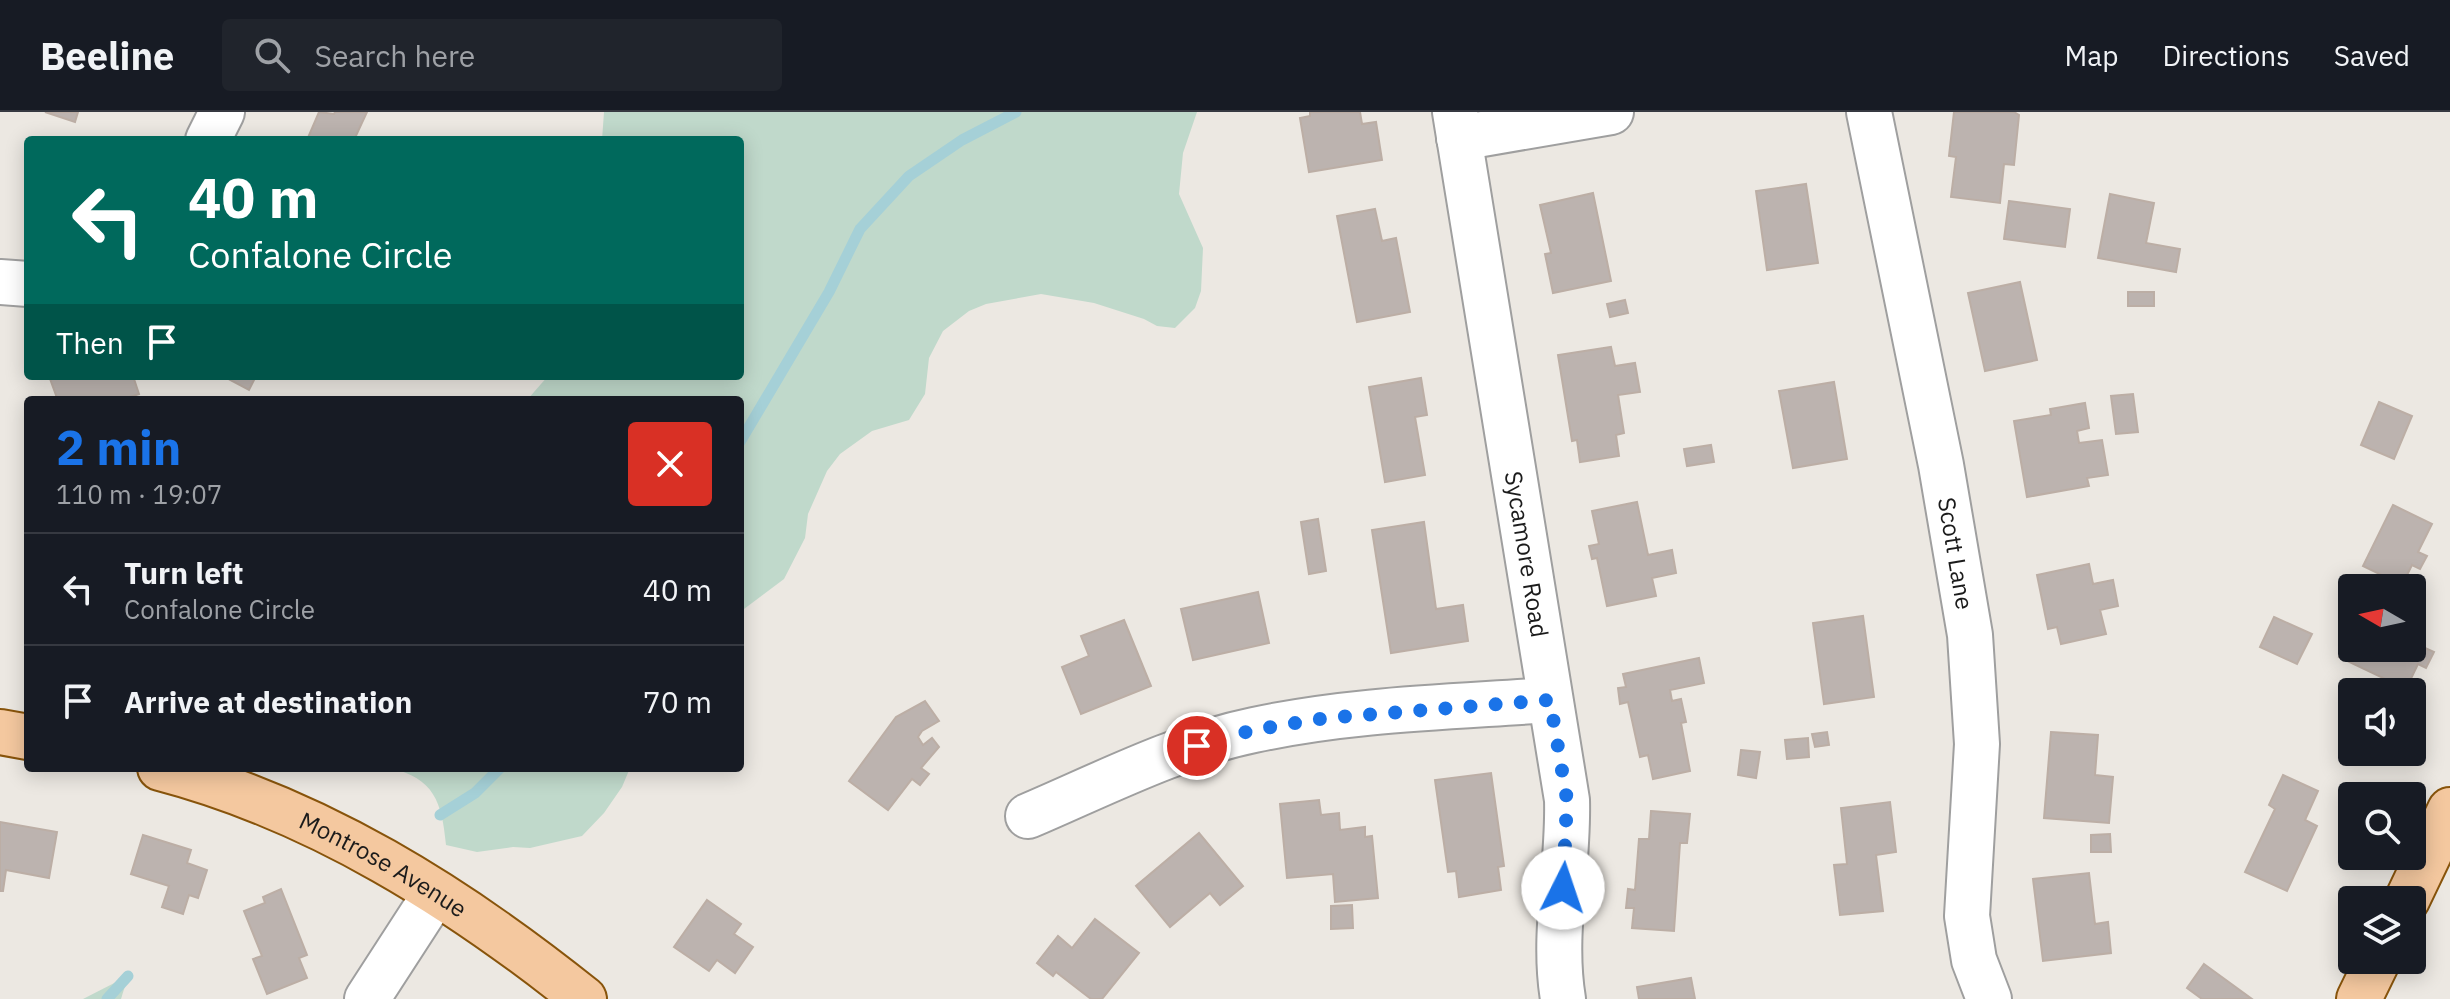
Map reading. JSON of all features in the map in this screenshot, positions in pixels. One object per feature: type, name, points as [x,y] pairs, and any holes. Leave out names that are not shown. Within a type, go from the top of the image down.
[{"type":"main road","points":[[0,732],[24,736]]},
{"type":"main road","name":"Montrose Avenue","points":[[173,772],[247,794],[349,843],[435,894],[534,959],[584,999]]},
{"type":"main road","points":[[2414,886],[2450,810]]},
{"type":"main road","points":[[2359,999],[2371,974]]},
{"type":"street","points":[[210,136],[222,112]]},
{"type":"street","points":[[1457,125],[1611,112]]},
{"type":"street","name":"Scott Lane","points":[[1869,112],[1941,465],[1970,635],[1977,744],[1967,916],[1974,960],[1989,999]]},
{"type":"street","name":"Sycamore Road","points":[[1457,125],[1564,782],[1568,819],[1559,939],[1563,999]]},
{"type":"street","points":[[0,282],[24,284]]},
{"type":"street","points":[[1028,816],[1179,753],[1253,730],[1326,718],[1550,700]]},
{"type":"street","points":[[367,999],[435,894]]},
{"type":"green space","points":[[604,112],[1197,112],[1183,153],[1179,194],[1203,248],[1201,291],[1195,308],[1175,328],[1157,326],[1094,303],[1041,294],[986,304],[969,311],[943,331],[929,358],[925,394],[909,420],[872,431],[840,454],[827,471],[808,514],[805,538],[784,579],[744,609],[744,396],[530,396],[544,380],[744,380],[744,136],[602,136]]},
{"type":"green space","points":[[405,772],[628,772],[604,813],[582,836],[530,848],[477,852],[446,845],[438,804],[426,785]]},
{"type":"green space","points":[[128,976],[121,999],[83,999]]},
{"type":"building","points":[[45,112],[78,112],[75,122]]},
{"type":"building","points":[[319,112],[367,112],[356,136],[309,136]]},
{"type":"building","points":[[1310,112],[1360,112],[1362,124],[1376,122],[1382,160],[1309,172],[1300,118],[1310,116]]},
{"type":"building","points":[[1954,112],[2014,112],[2019,115],[2014,165],[2004,164],[2000,203],[1951,197],[1956,157],[1949,156]]},
{"type":"building","points":[[1806,184],[1818,263],[1767,270],[1756,191]]},
{"type":"building","points":[[1593,193],[1611,281],[1553,293],[1545,254],[1551,253],[1540,205]]},
{"type":"building","points":[[2110,194],[2154,203],[2146,243],[2180,249],[2176,272],[2098,258]]},
{"type":"building","points":[[2009,201],[2070,209],[2065,247],[2004,239]]},
{"type":"building","points":[[1375,209],[1382,241],[1396,238],[1410,312],[1357,322],[1337,216]]},
{"type":"building","points":[[2020,282],[2037,360],[1985,371],[1968,293]]},
{"type":"building","points":[[2128,292],[2154,292],[2154,306],[2128,306]]},
{"type":"building","points":[[1625,300],[1628,313],[1610,317],[1607,304]]},
{"type":"building","points":[[1611,347],[1615,366],[1635,363],[1640,392],[1618,395],[1624,433],[1616,435],[1619,456],[1580,462],[1577,440],[1572,441],[1558,355]]},
{"type":"building","points":[[1421,378],[1427,415],[1415,417],[1425,475],[1385,482],[1369,387]]},
{"type":"building","points":[[50,380],[134,380],[139,394],[133,396],[56,396]]},
{"type":"building","points":[[230,380],[254,380],[249,390]]},
{"type":"building","points":[[1834,382],[1847,459],[1793,468],[1779,391]]},
{"type":"building","points":[[2133,394],[2138,432],[2116,434],[2111,396]]},
{"type":"building","points":[[2379,402],[2412,416],[2394,459],[2361,445]]},
{"type":"building","points":[[2085,403],[2089,428],[2077,431],[2079,443],[2102,440],[2108,475],[2087,478],[2089,486],[2027,497],[2014,421],[2051,415],[2050,409]]},
{"type":"building","points":[[1711,445],[1714,462],[1687,466],[1684,449]]},
{"type":"building","points":[[1637,502],[1648,555],[1672,550],[1676,573],[1652,578],[1656,596],[1607,606],[1597,558],[1592,559],[1589,546],[1599,544],[1592,511]]},
{"type":"building","points":[[2393,505],[2432,524],[2418,552],[2427,556],[2420,569],[2412,565],[2408,574],[2379,574],[2363,566]]},
{"type":"building","points":[[1318,519],[1326,571],[1309,574],[1301,522]]},
{"type":"building","points":[[1424,522],[1436,609],[1463,605],[1468,641],[1391,653],[1372,530]]},
{"type":"building","points":[[2089,564],[2093,584],[2113,580],[2118,606],[2100,610],[2106,634],[2061,644],[2057,627],[2048,629],[2037,575]]},
{"type":"building","points":[[1258,592],[1269,643],[1193,660],[1181,609]]},
{"type":"building","points":[[1863,616],[1874,697],[1824,704],[1813,623]]},
{"type":"building","points":[[2274,617],[2312,634],[2297,664],[2260,647]]},
{"type":"building","points":[[1124,620],[1151,686],[1081,714],[1062,667],[1089,656],[1081,636]]},
{"type":"building","points":[[2426,648],[2434,652],[2426,668],[2418,664],[2411,678],[2383,678],[2349,662],[2426,662]]},
{"type":"building","points":[[1699,658],[1704,683],[1670,690],[1672,701],[1681,699],[1686,722],[1681,723],[1690,771],[1653,779],[1648,755],[1640,757],[1628,702],[1620,704],[1618,688],[1626,687],[1623,674]]},
{"type":"building","points":[[925,701],[939,721],[918,737],[923,745],[932,738],[939,747],[921,768],[929,774],[920,785],[912,779],[888,810],[849,781],[896,717]]},
{"type":"building","points":[[1827,732],[1829,745],[1815,747],[1812,734]]},
{"type":"building","points":[[2051,732],[2098,735],[2095,775],[2113,777],[2109,823],[2044,818]]},
{"type":"building","points":[[1808,738],[1809,757],[1787,759],[1785,740]]},
{"type":"building","points":[[1741,750],[1760,752],[1756,778],[1738,775]]},
{"type":"building","points":[[1491,773],[1504,866],[1498,867],[1501,890],[1459,897],[1456,871],[1448,872],[1435,780]]},
{"type":"building","points":[[2283,775],[2318,791],[2305,820],[2317,826],[2287,891],[2245,872],[2275,809],[2269,805]]},
{"type":"building","points":[[1319,800],[1321,815],[1339,813],[1340,830],[1365,827],[1365,837],[1372,836],[1378,898],[1335,902],[1333,874],[1287,878],[1280,804]]},
{"type":"building","points":[[1890,802],[1896,852],[1876,855],[1883,911],[1840,915],[1834,865],[1847,864],[1841,808]]},
{"type":"building","points":[[1651,811],[1690,814],[1687,843],[1680,843],[1674,931],[1632,928],[1634,908],[1626,908],[1628,889],[1635,890],[1639,839],[1649,839]]},
{"type":"building","points":[[0,822],[57,832],[49,878],[6,870],[3,891],[0,891]]},
{"type":"building","points":[[1199,833],[1243,886],[1220,905],[1210,893],[1170,927],[1136,886]]},
{"type":"building","points":[[2110,834],[2111,852],[2091,852],[2091,835]]},
{"type":"building","points":[[143,835],[191,850],[187,863],[207,870],[198,898],[189,895],[183,914],[162,907],[169,886],[131,874]]},
{"type":"building","points":[[2089,873],[2095,924],[2108,922],[2111,953],[2043,961],[2033,879]]},
{"type":"building","points":[[281,889],[307,955],[299,958],[307,978],[267,994],[253,959],[262,956],[244,911],[265,903],[263,897]]},
{"type":"building","points":[[707,900],[741,924],[734,934],[753,947],[735,973],[717,960],[709,971],[674,947]]},
{"type":"building","points":[[1352,905],[1353,928],[1331,929],[1331,906]]},
{"type":"building","points":[[1095,919],[1139,953],[1102,999],[1091,999],[1056,972],[1053,976],[1037,963],[1058,936],[1072,948]]},
{"type":"building","points":[[2204,964],[2252,999],[2202,999],[2187,988]]},
{"type":"building","points":[[1691,978],[1695,999],[1639,999],[1637,987]]},
{"type":"waterway","points":[[744,435],[829,292],[860,229],[909,176],[962,140],[1016,112]]},
{"type":"waterway","points":[[440,815],[475,793],[496,772]]},
{"type":"waterway","points":[[107,999],[128,976]]},
{"type":"route","points":[[1197,746],[1295,722],[1550,700],[1567,800],[1563,888]]}]
